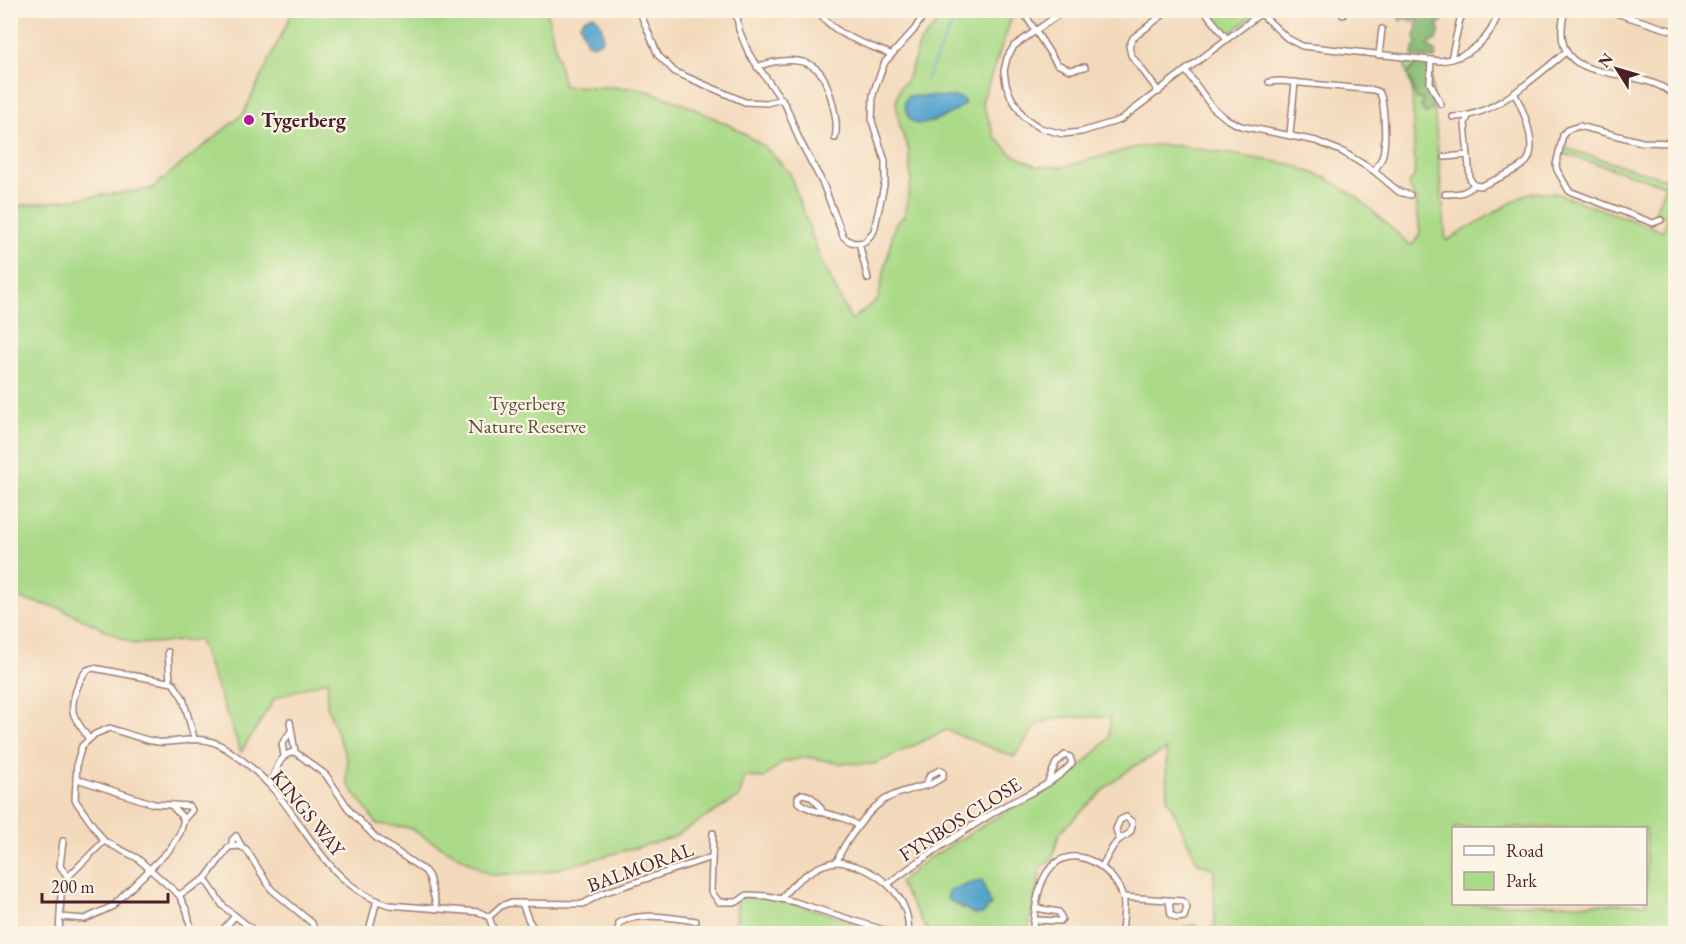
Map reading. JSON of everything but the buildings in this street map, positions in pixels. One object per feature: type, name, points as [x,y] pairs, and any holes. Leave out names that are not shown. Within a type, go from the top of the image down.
[{"type":"street","points":[[639,10],[658,56],[675,72],[745,102],[767,104],[782,99]]},
{"type":"street","points":[[736,10],[744,42],[757,67],[782,99],[799,140],[823,184],[843,236],[851,242],[859,243],[869,238],[874,231],[885,181],[885,162],[873,127],[871,113],[877,82],[890,54],[914,30],[927,10]]},
{"type":"street","points":[[818,10],[827,22],[841,33],[890,54]]},
{"type":"street","points":[[1022,10],[1034,32],[1059,66],[1070,70],[1085,67]]},
{"type":"street","points":[[1065,10],[1011,50],[1004,75],[1016,107],[1024,117],[1040,128],[1069,134],[1120,120],[1227,39],[1258,12],[1287,38],[1302,46],[1431,60],[1451,59],[1467,53],[1482,42],[1493,27],[1499,10]]},
{"type":"street","points":[[1159,92],[1131,55],[1129,46],[1133,38],[1168,10]]},
{"type":"street","points":[[1204,10],[1227,39]]},
{"type":"street","points":[[1451,59],[1459,22],[1467,10]]},
{"type":"street","points":[[1565,10],[1561,34],[1566,52],[1582,65],[1656,85],[1669,90],[1676,97]]},
{"type":"street","points":[[1606,10],[1676,32]]},
{"type":"street","points":[[1379,55],[1382,29]]},
{"type":"street","points":[[1453,117],[1468,117],[1514,93],[1566,52]]},
{"type":"street","points":[[1431,60],[1430,83],[1441,104]]},
{"type":"street","points":[[757,67],[773,62],[793,61],[807,63],[818,70],[826,82],[835,111],[837,130],[835,138]]},
{"type":"street","points":[[1186,71],[1212,107],[1224,118],[1241,126],[1316,141],[1343,152],[1374,171],[1398,192],[1410,195]]},
{"type":"street","points":[[1269,82],[1295,82],[1374,90],[1380,94],[1383,100],[1384,148],[1382,158],[1374,171]]},
{"type":"street","points":[[1290,134],[1295,82]]},
{"type":"street","points":[[1468,117],[1466,123],[1470,179],[1474,185],[1481,186],[1522,165],[1528,159],[1530,135],[1514,93]]},
{"type":"street","points":[[1661,220],[1653,223],[1571,193],[1557,170],[1557,162],[1563,135],[1567,130],[1579,126],[1642,142],[1676,143]]},
{"type":"street","points":[[1444,157],[1468,155]]},
{"type":"street","points":[[1445,194],[1460,194],[1468,191],[1474,185]]},
{"type":"street","points":[[859,243],[868,279]]},
{"type":"street","points":[[168,652],[170,681]]},
{"type":"street","points":[[192,933],[187,911],[179,896],[137,858],[104,841],[75,800],[78,754],[88,738],[74,715],[73,709],[80,680],[87,670],[98,669],[141,678],[170,681],[176,685],[183,698],[194,738]]},
{"type":"street","points":[[290,722],[295,752],[326,775],[350,811],[375,837],[425,871],[437,909]]},
{"type":"street","name":"KINGS WAY","points":[[88,738],[110,728],[161,742],[194,738],[227,749],[270,785],[324,859],[353,886],[393,906],[479,912],[489,917]]},
{"type":"street","points":[[285,755],[282,744],[291,731]]},
{"type":"street","points":[[270,785],[285,755],[295,752]]},
{"type":"street","name":"FYNBOS CLOSE","points":[[888,884],[932,851],[1048,782],[1070,766],[1072,761],[1070,757],[1065,756],[1059,759],[1048,782]]},
{"type":"street","points":[[60,917],[85,919],[113,906],[151,870],[175,842],[184,819],[191,813],[190,807],[154,804],[77,779]]},
{"type":"street","points":[[896,933],[782,899],[795,881],[837,862],[858,826],[885,798],[926,786]]},
{"type":"street","points":[[823,812],[809,796],[802,794],[798,797],[798,802],[802,805],[823,812],[843,817],[858,826]]},
{"type":"street","points":[[171,805],[184,819]]},
{"type":"street","name":"BALMORAL","points":[[713,833],[710,887],[712,895],[719,902],[736,903],[747,895],[782,899]]},
{"type":"street","points":[[232,846],[232,840],[236,836],[271,889],[312,923],[315,933]]},
{"type":"street","points":[[1102,866],[1119,839]]},
{"type":"street","points":[[63,841],[60,866],[68,878]]},
{"type":"street","points":[[59,933],[61,895],[68,878],[104,841]]},
{"type":"street","points":[[179,896],[205,879],[232,846],[242,847]]},
{"type":"street","name":"BALMORAL","points":[[522,903],[578,905],[603,893],[712,857]]},
{"type":"street","points":[[1032,933],[1045,876],[1054,864],[1071,857],[1078,857],[1102,866],[1123,897],[1122,933]]},
{"type":"street","points":[[837,862],[870,872],[888,884],[905,911],[909,924],[908,933]]},
{"type":"street","points":[[205,879],[221,904],[258,933]]},
{"type":"street","points":[[1123,897],[1169,901]]},
{"type":"street","points":[[368,933],[378,900]]},
{"type":"street","points":[[495,933],[489,917],[505,904],[522,903],[537,933]]},
{"type":"street","points":[[1034,920],[1055,922],[1062,919],[1059,912],[1036,908]]},
{"type":"street","points":[[220,933],[236,916]]},
{"type":"street","points":[[618,933],[619,923],[625,920],[652,916],[696,921]]},
{"type":"green space","name":"Tygerberg Nature Reserve","points":[[293,11],[550,11],[547,12],[564,86],[638,88],[682,103],[733,127],[765,147],[789,172],[821,260],[851,320],[878,299],[895,224],[904,216],[911,181],[909,151],[900,127],[896,101],[900,87],[907,80],[920,43],[935,26],[943,11],[1014,11],[982,102],[995,137],[1012,154],[1036,166],[1063,167],[1133,148],[1157,145],[1180,146],[1290,164],[1326,178],[1357,197],[1409,244],[1413,245],[1420,233],[1416,199],[1408,185],[1415,175],[1412,89],[1405,60],[1430,63],[1446,241],[1526,194],[1539,192],[1555,193],[1663,231],[1667,218],[1655,212],[1665,185],[1561,153],[1562,147],[1675,182],[1675,933],[1268,934],[1267,929],[1259,934],[1186,933],[1184,927],[1195,924],[1198,929],[1205,929],[1215,925],[1214,869],[1198,863],[1167,797],[1166,750],[1134,766],[1108,786],[1060,832],[1052,859],[1041,868],[1028,932],[996,930],[987,934],[929,933],[899,883],[926,860],[1083,765],[1109,738],[1110,717],[1064,717],[1038,723],[1014,757],[946,730],[875,764],[837,763],[808,757],[783,762],[764,778],[745,777],[739,797],[672,838],[546,872],[491,875],[409,828],[377,824],[347,783],[347,760],[327,706],[328,680],[275,698],[241,752],[199,640],[134,644],[60,608],[11,597],[11,207],[151,189],[243,114]]},
{"type":"green space","points":[[1207,11],[1254,11],[1254,14],[1227,34]]},
{"type":"green space","points":[[1401,11],[1444,11],[1443,20],[1437,25],[1440,32],[1436,40],[1428,44],[1436,51],[1435,59],[1412,56],[1417,42],[1416,24],[1419,21],[1417,18],[1413,21],[1405,18],[1400,21],[1398,15]]},
{"type":"green space","points":[[1416,62],[1430,62],[1432,90],[1429,94],[1432,109],[1426,114],[1421,107],[1423,99],[1416,99],[1407,74]]},
{"type":"green space","points":[[737,897],[766,897],[785,900],[888,934],[736,934]]},
{"type":"water","points":[[593,15],[600,23],[603,34],[602,41],[593,45],[587,43],[580,24],[584,19]]},
{"type":"water","points":[[908,96],[957,97],[962,98],[965,103],[942,117],[928,123],[917,124],[908,117],[905,103]]},
{"type":"water","points":[[982,880],[991,906],[985,908],[986,911],[983,914],[974,914],[947,899],[949,891]]},
{"type":"waterway","points":[[926,80],[952,24],[963,10]]},
{"type":"place","name":"Tygerberg","points":[[249,120]]}]
